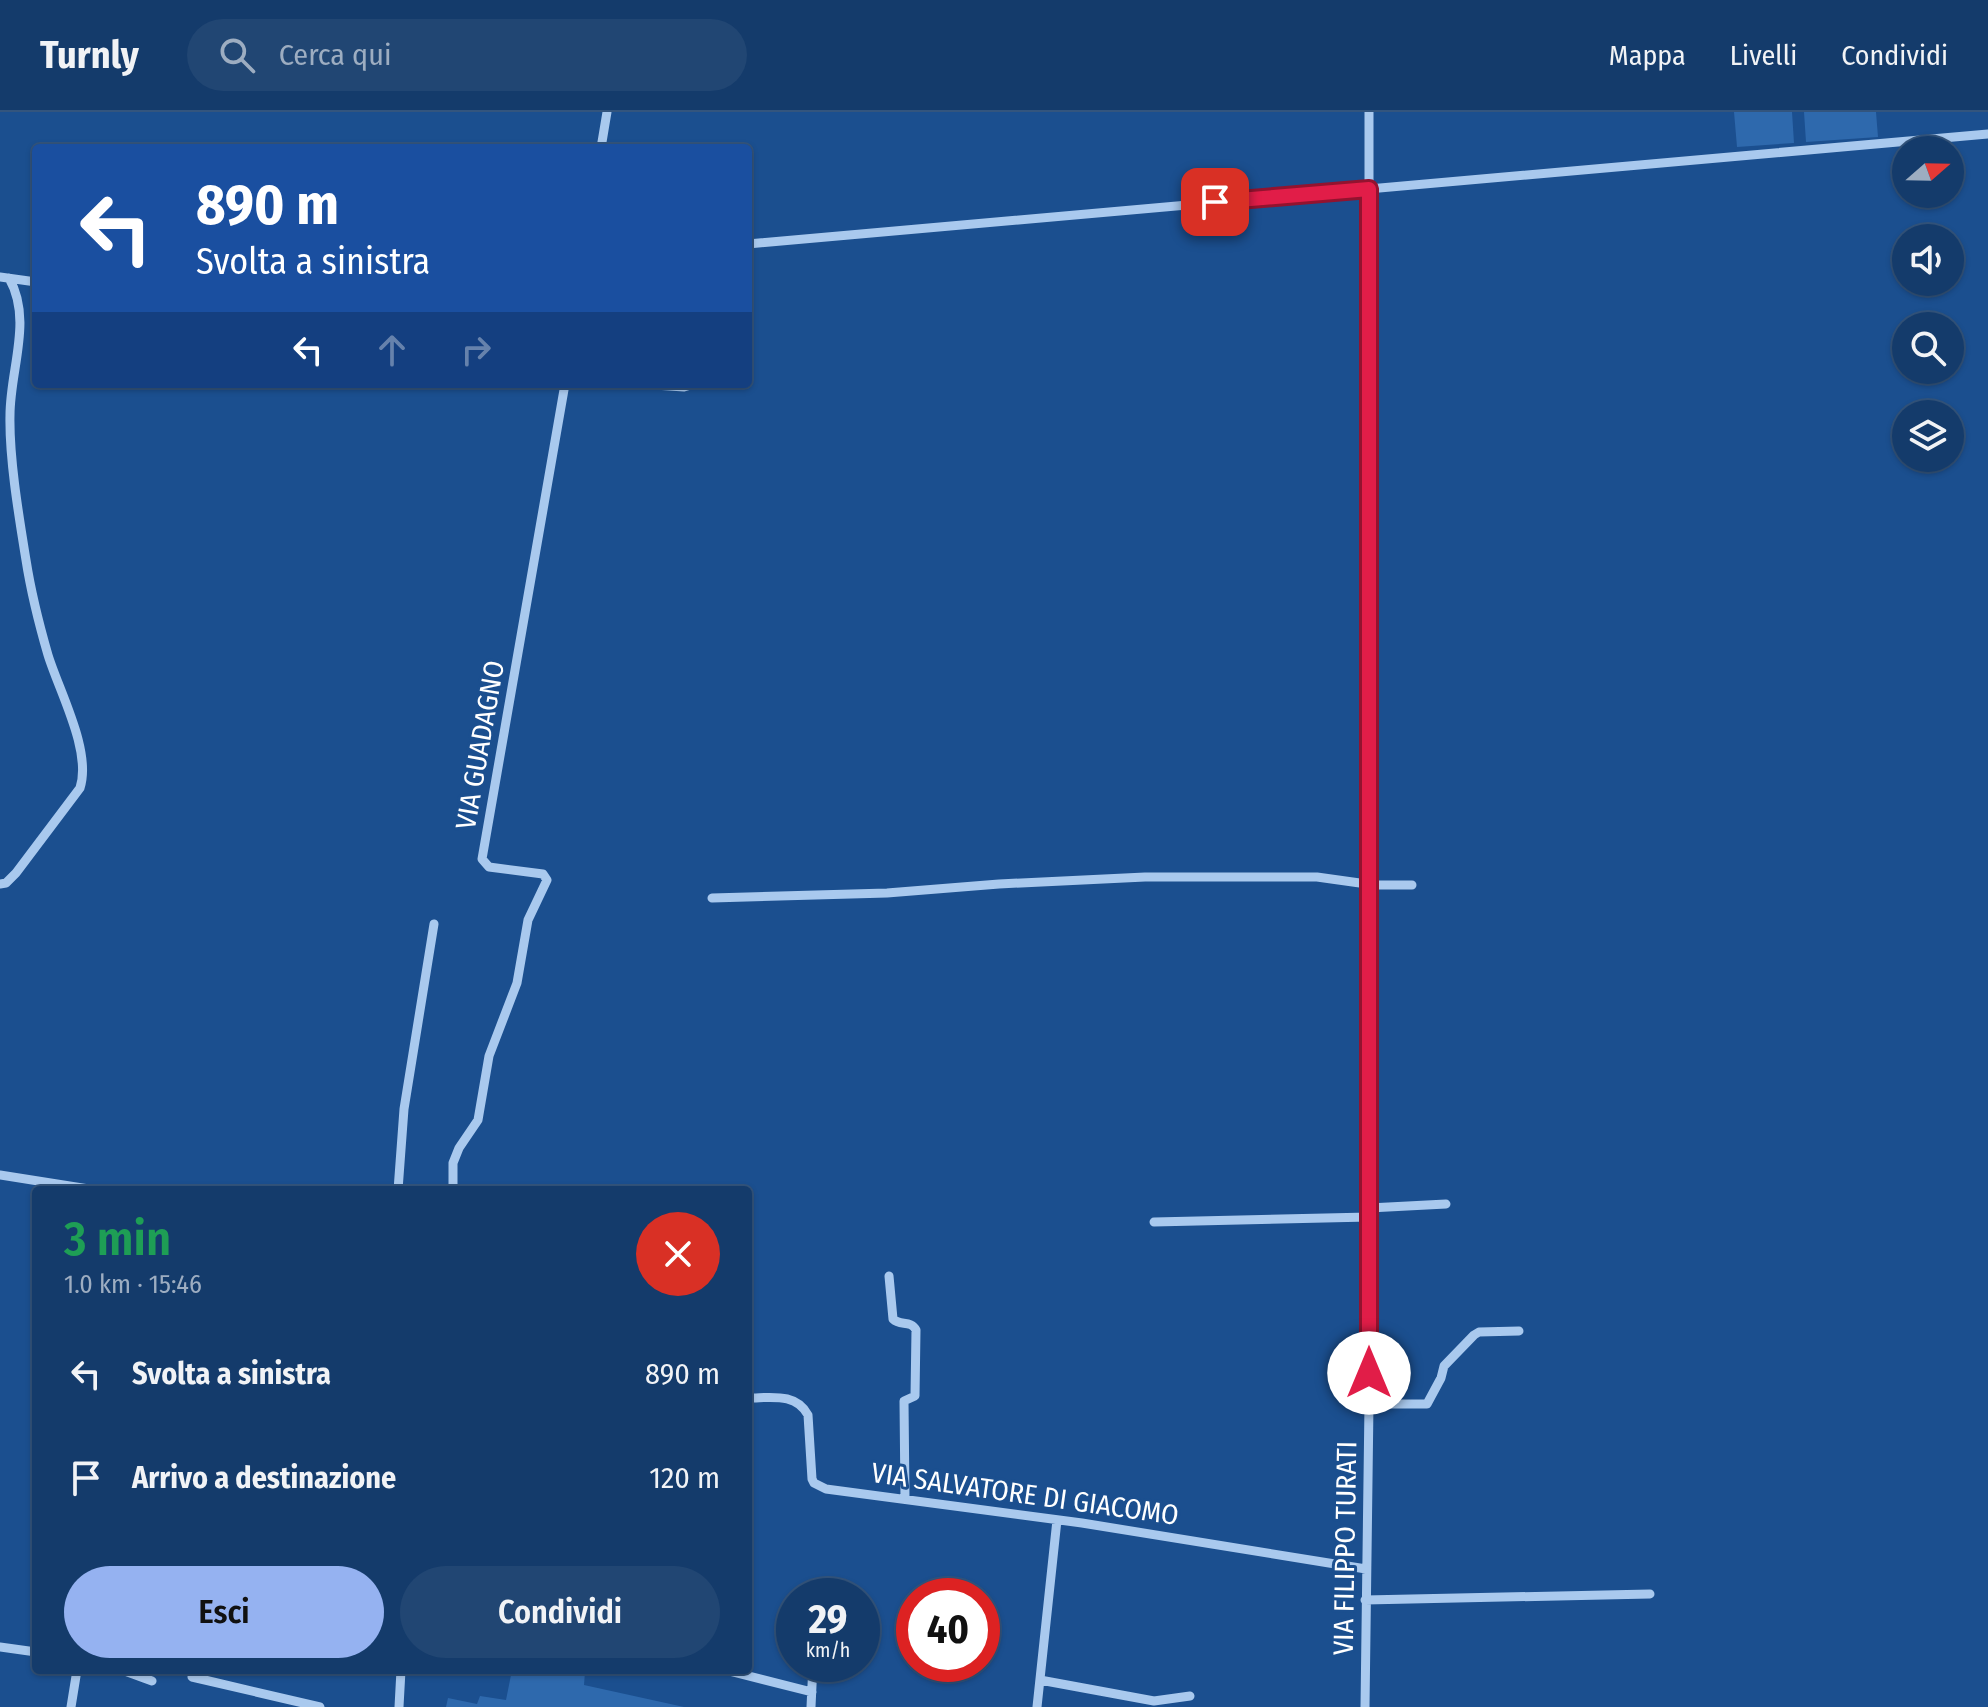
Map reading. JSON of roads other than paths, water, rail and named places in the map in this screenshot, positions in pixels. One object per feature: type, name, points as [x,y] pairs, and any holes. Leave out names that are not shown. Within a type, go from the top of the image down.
[{"type":"street","points":[[602,144],[607,112]]},
{"type":"street","name":"VIA FILIPPO TURATI","points":[[1365,1707],[1369,1404],[1369,112]]},
{"type":"street","points":[[752,244],[1988,134]]},
{"type":"street","points":[[4,278],[32,282]]},
{"type":"street","points":[[0,884],[6,883],[16,873],[80,788],[84,775],[80,750],[41,628],[26,559],[10,415],[22,317],[20,301],[4,278]]},
{"type":"street","name":"VIA GUADAGNO","points":[[453,1186],[453,1163],[478,1120],[489,1056],[517,983],[528,920],[547,880],[543,874],[489,867],[482,859],[564,388]]},
{"type":"street","points":[[712,898],[887,893],[1145,877],[1317,877],[1370,884],[1412,885]]},
{"type":"street","points":[[398,1186],[404,1109],[434,924]]},
{"type":"street","points":[[0,1175],[70,1186]]},
{"type":"street","points":[[1154,1222],[1369,1212],[1446,1204]]},
{"type":"street","points":[[889,1276],[893,1319],[910,1324],[916,1330],[915,1396],[904,1401],[905,1499]]},
{"type":"street","points":[[1369,1404],[1427,1404],[1444,1366],[1474,1335],[1479,1332],[1519,1331]]},
{"type":"street","name":"VIA SALVATORE DI GIACOMO","points":[[752,1398],[788,1398],[804,1406],[809,1421],[811,1473],[818,1486],[1366,1569]]},
{"type":"street","points":[[1037,1707],[1057,1520]]},
{"type":"street","points":[[1365,1600],[1650,1594]]},
{"type":"street","points":[[0,1647],[32,1651]]},
{"type":"street","points":[[71,1707],[76,1674]]},
{"type":"street","points":[[133,1674],[152,1681]]},
{"type":"street","points":[[399,1707],[401,1674]]},
{"type":"street","points":[[741,1674],[812,1692]]},
{"type":"street","points":[[192,1677],[320,1707]]},
{"type":"street","points":[[1040,1680],[1154,1701],[1190,1696]]},
{"type":"street","points":[[811,1707],[812,1682]]}]
